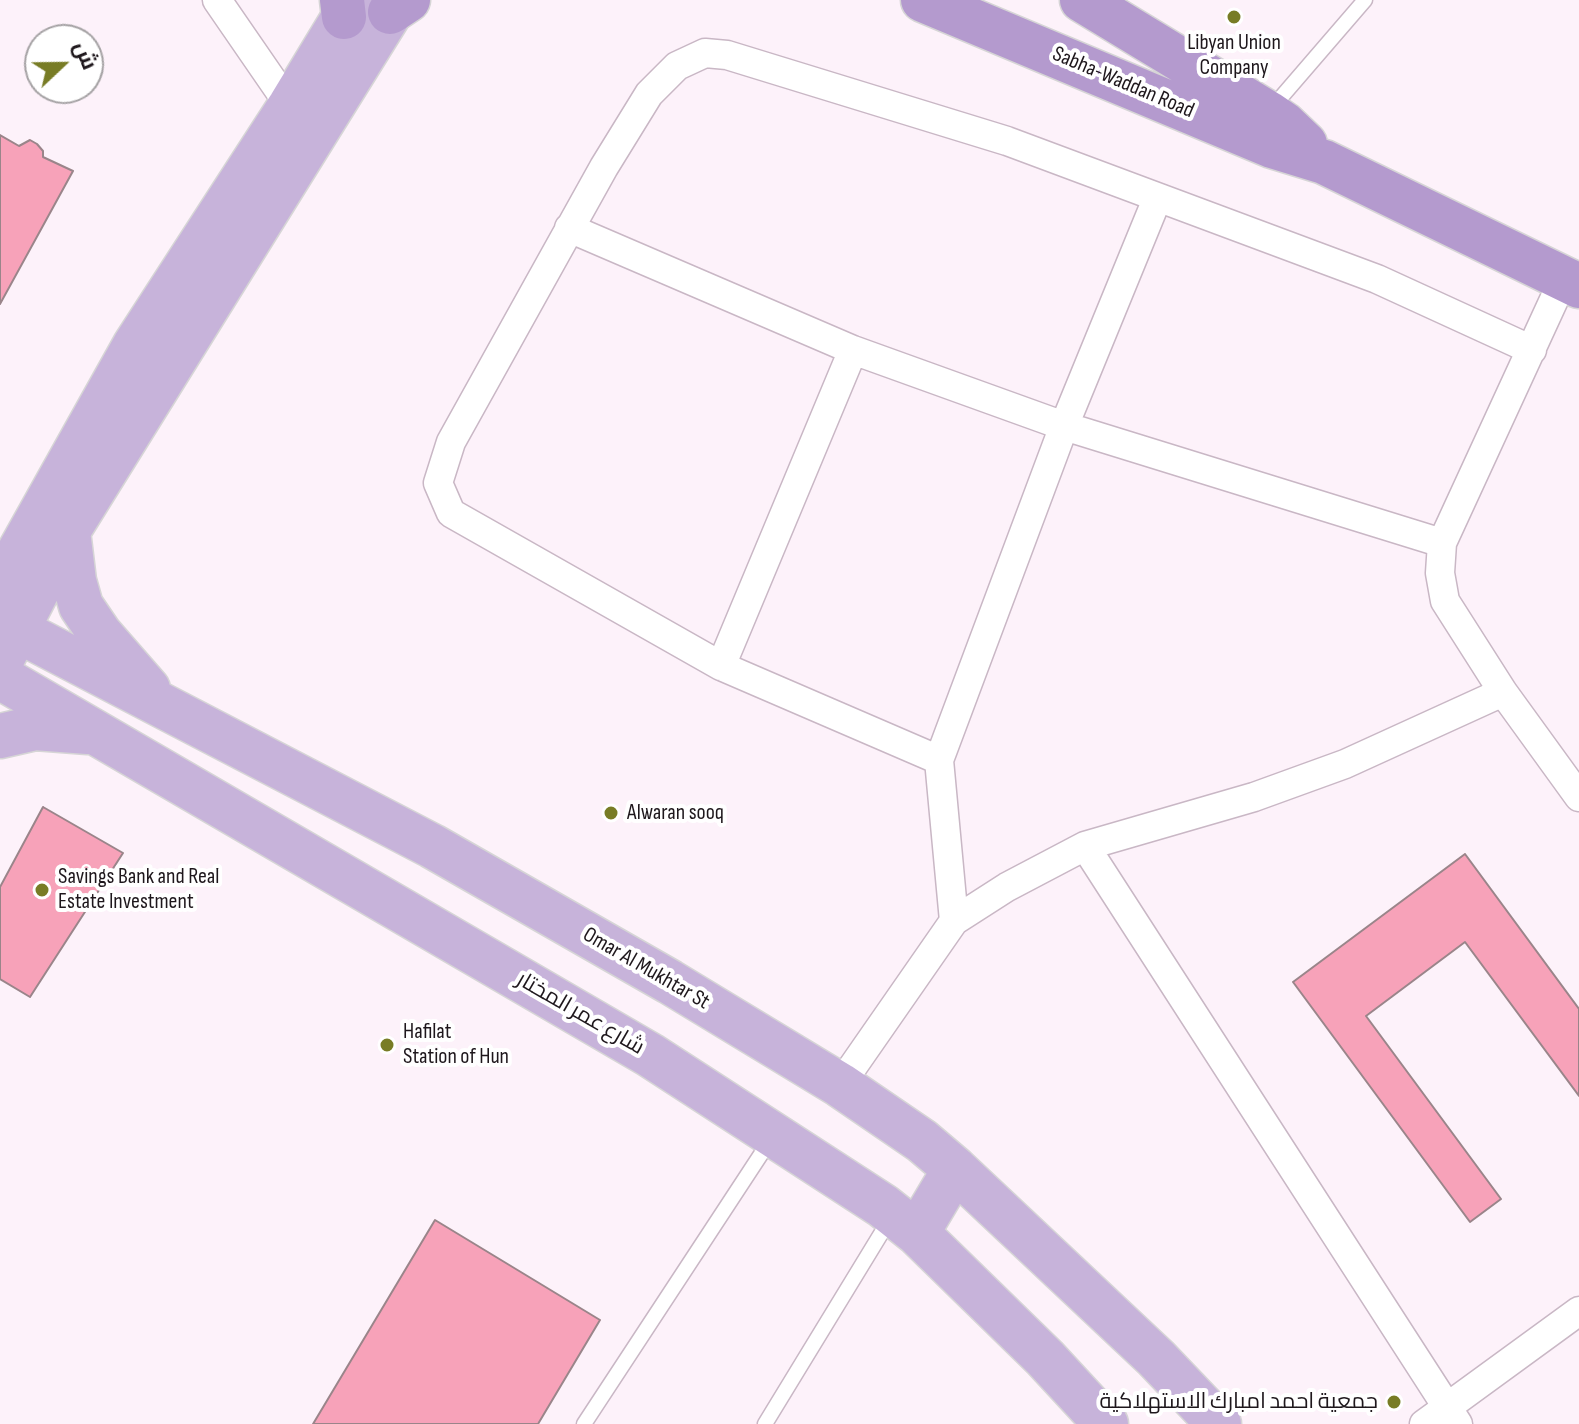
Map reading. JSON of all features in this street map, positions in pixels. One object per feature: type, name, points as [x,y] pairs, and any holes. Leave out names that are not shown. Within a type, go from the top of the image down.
[{"type":"highway","name":"Sabha-Waddan Road","points":[[923,0],[1272,146],[1324,162],[1571,282]]},
{"type":"highway","name":"Sabha-Waddan Road","points":[[1082,0],[1268,113],[1324,162]]},
{"type":"main road","points":[[0,586],[135,345],[290,106],[372,5]]},
{"type":"main road","points":[[5,637],[372,5]]},
{"type":"main road","points":[[68,531],[74,581],[81,606],[100,634],[163,706]]},
{"type":"main road","name":"Omar Al Mukhtar St","points":[[5,637],[163,706],[432,846],[670,982],[840,1085],[922,1141],[955,1169],[1156,1358],[1219,1424]]},
{"type":"main road","name":"شارع عمر المختار","points":[[0,677],[650,1055],[905,1223],[1045,1358],[1106,1424]]},
{"type":"main road","points":[[0,736],[35,728],[94,732]]},
{"type":"main road","points":[[905,1223],[955,1169]]},
{"type":"street","points":[[217,0],[290,106]]},
{"type":"street","points":[[939,760],[721,666],[451,513],[438,483],[451,442],[569,228],[649,94],[677,66],[705,53],[727,55],[1007,141],[1377,279],[1532,350]]},
{"type":"street","points":[[954,921],[939,760],[1064,426],[1157,199]]},
{"type":"street","points":[[569,228],[853,350],[1064,426],[1442,543]]},
{"type":"street","points":[[1571,282],[1532,350],[1442,543],[1440,573],[1445,601],[1503,692],[1579,797]]},
{"type":"street","points":[[721,666],[853,350]]},
{"type":"street","points":[[840,1085],[954,921],[1007,887],[1085,846],[1254,797],[1332,769],[1503,692]]},
{"type":"street","points":[[1085,846],[1284,1152],[1442,1419],[1579,1311]]},
{"type":"lane","points":[[1268,113],[1365,0]]},
{"type":"lane","points":[[584,1424],[774,1136]]},
{"type":"lane","points":[[765,1424],[905,1223]]},
{"type":"building","points":[[0,135],[19,146],[30,140],[43,151],[43,157],[73,171],[0,304]]},
{"type":"building","points":[[43,807],[123,853],[30,997],[0,979],[0,887]]},
{"type":"building","points":[[1465,854],[1579,1009],[1579,1096],[1465,942],[1366,1016],[1501,1199],[1470,1222],[1293,982]]},
{"type":"building","points":[[435,1220],[600,1320],[538,1424],[313,1424]]},
{"type":"place","name":"Libyan Union Company","points":[[1234,17]]},
{"type":"place","name":"Alwaran sooq","points":[[611,813]]},
{"type":"place","name":"Savings Bank and Real Estate Investment","points":[[42,890]]},
{"type":"place","name":"Hafilat Station of Hun","points":[[387,1045]]},
{"type":"place","name":"جمعية احمد امبارك الاستهلاكية","points":[[1394,1402]]}]
